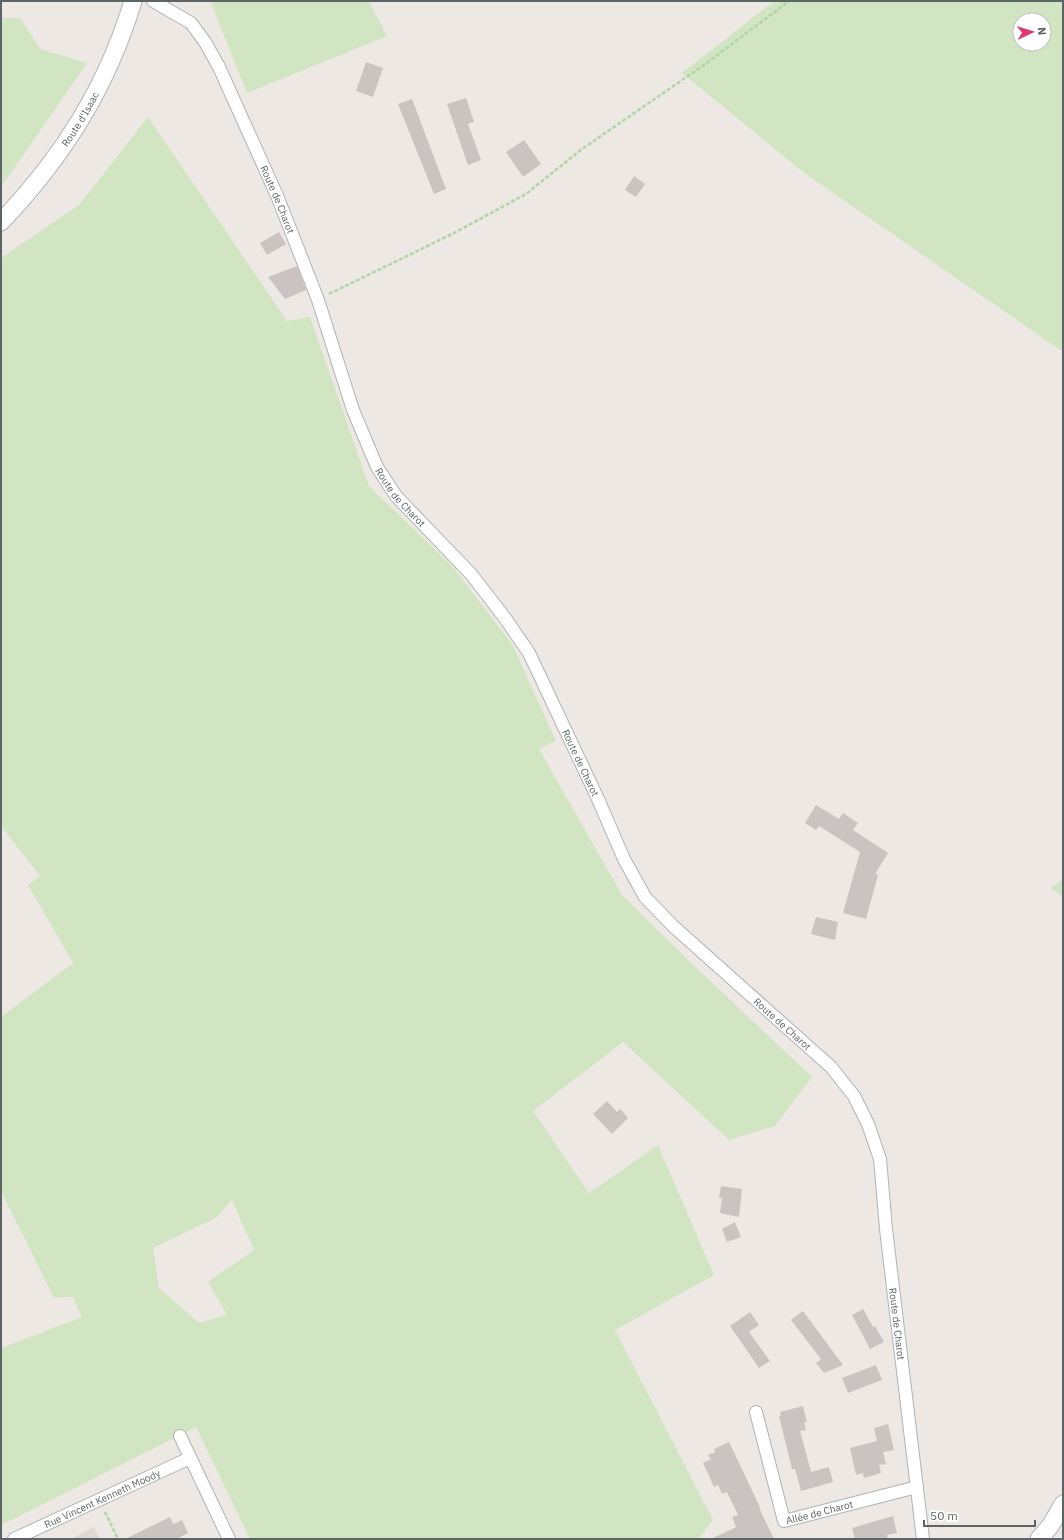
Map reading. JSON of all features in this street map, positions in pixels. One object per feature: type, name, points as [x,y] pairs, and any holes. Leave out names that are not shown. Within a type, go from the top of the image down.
[{"type":"street","name":"Route d'Isaac","points":[[1,222],[43,174],[66,143],[102,80],[124,30],[133,1]]},
{"type":"street","name":"Route de Charot","points":[[153,1],[191,23],[205,42],[219,67],[278,198],[318,300],[353,410],[378,467],[396,496],[471,574],[505,618],[529,653],[598,799],[624,859],[645,897],[674,926],[831,1067],[854,1096],[865,1117],[880,1159],[888,1250],[923,1539]]},
{"type":"street","name":"Allée de Charot","points":[[756,1412],[784,1521],[917,1487]]},
{"type":"street","points":[[180,1436],[229,1539]]},
{"type":"street","name":"Rue Vincent Kenneth Moody","points":[[14,1539],[190,1458]]},
{"type":"street","points":[[1039,1539],[1051,1525],[1063,1504]]},
{"type":"path","points":[[318,300],[454,233],[526,194],[582,149],[704,65],[789,1]]},
{"type":"path","points":[[99,1500],[118,1539]]},
{"type":"shaded area","points":[[94,1527],[100,1539],[71,1539]]},
{"type":"green space","points":[[210,1],[369,1],[387,36],[247,93]]},
{"type":"green space","points":[[774,1],[1063,1],[1063,352],[803,172],[682,73]]},
{"type":"green space","points":[[1,18],[20,18],[40,49],[87,63],[1,187]]},
{"type":"green space","points":[[148,117],[287,321],[310,317],[369,486],[453,567],[512,644],[556,741],[539,749],[622,895],[689,961],[812,1077],[775,1126],[729,1140],[623,1042],[533,1111],[589,1193],[658,1145],[714,1275],[615,1330],[713,1520],[698,1539],[250,1539],[196,1427],[1,1525],[1,1348],[82,1317],[73,1297],[54,1298],[1,1191],[1,1017],[73,963],[28,885],[40,876],[1,826],[1,258],[79,205]],"holes":[[[232,1200],[254,1250],[208,1282],[227,1315],[199,1323],[159,1288],[153,1248],[217,1217]]]},
{"type":"green space","points":[[1063,879],[1063,897],[1051,888]]},
{"type":"building","points":[[366,62],[383,68],[373,97],[356,91]]},
{"type":"building","points":[[466,98],[474,122],[468,124],[481,160],[468,165],[447,104]]},
{"type":"building","points":[[412,99],[446,189],[434,194],[398,104]]},
{"type":"building","points":[[524,140],[541,164],[523,177],[506,152]]},
{"type":"building","points":[[634,176],[645,184],[636,197],[625,190]]},
{"type":"building","points":[[279,232],[286,244],[267,255],[260,243]]},
{"type":"building","points":[[297,266],[306,290],[285,299],[268,277]]},
{"type":"building","points":[[816,805],[839,819],[843,813],[858,823],[853,830],[888,853],[875,874],[878,875],[866,919],[843,913],[860,852],[819,826],[816,830],[805,823]]},
{"type":"building","points":[[816,917],[838,922],[835,940],[811,934]]},
{"type":"building","points":[[607,1101],[617,1112],[620,1109],[628,1118],[612,1134],[593,1114]]},
{"type":"building","points":[[721,1186],[742,1189],[739,1217],[720,1213],[722,1198],[719,1198]]},
{"type":"building","points":[[735,1222],[741,1237],[727,1242],[722,1229]]},
{"type":"building","points":[[863,1309],[873,1327],[875,1326],[884,1342],[870,1349],[852,1315]]},
{"type":"building","points":[[803,1311],[843,1365],[824,1373],[816,1363],[821,1359],[791,1320]]},
{"type":"building","points":[[750,1312],[759,1325],[749,1332],[770,1361],[759,1368],[730,1326]]},
{"type":"building","points":[[876,1365],[882,1380],[848,1393],[842,1378]]},
{"type":"building","points":[[803,1406],[807,1422],[804,1422],[806,1430],[800,1431],[811,1472],[829,1467],[833,1482],[801,1491],[795,1469],[792,1469],[779,1416],[781,1416],[780,1412]]},
{"type":"building","points":[[888,1424],[894,1450],[883,1452],[886,1464],[879,1465],[881,1473],[864,1478],[863,1473],[856,1475],[850,1448],[877,1441],[874,1428]]},
{"type":"building","points":[[729,1442],[774,1539],[711,1539],[736,1527],[732,1517],[738,1515],[727,1492],[722,1494],[718,1485],[714,1487],[703,1463],[711,1459],[708,1455],[715,1452],[714,1449]]},
{"type":"building","points":[[893,1516],[897,1533],[887,1535],[888,1539],[855,1539],[852,1528]]},
{"type":"building","points":[[170,1517],[173,1524],[182,1520],[188,1533],[177,1539],[125,1539]]}]
